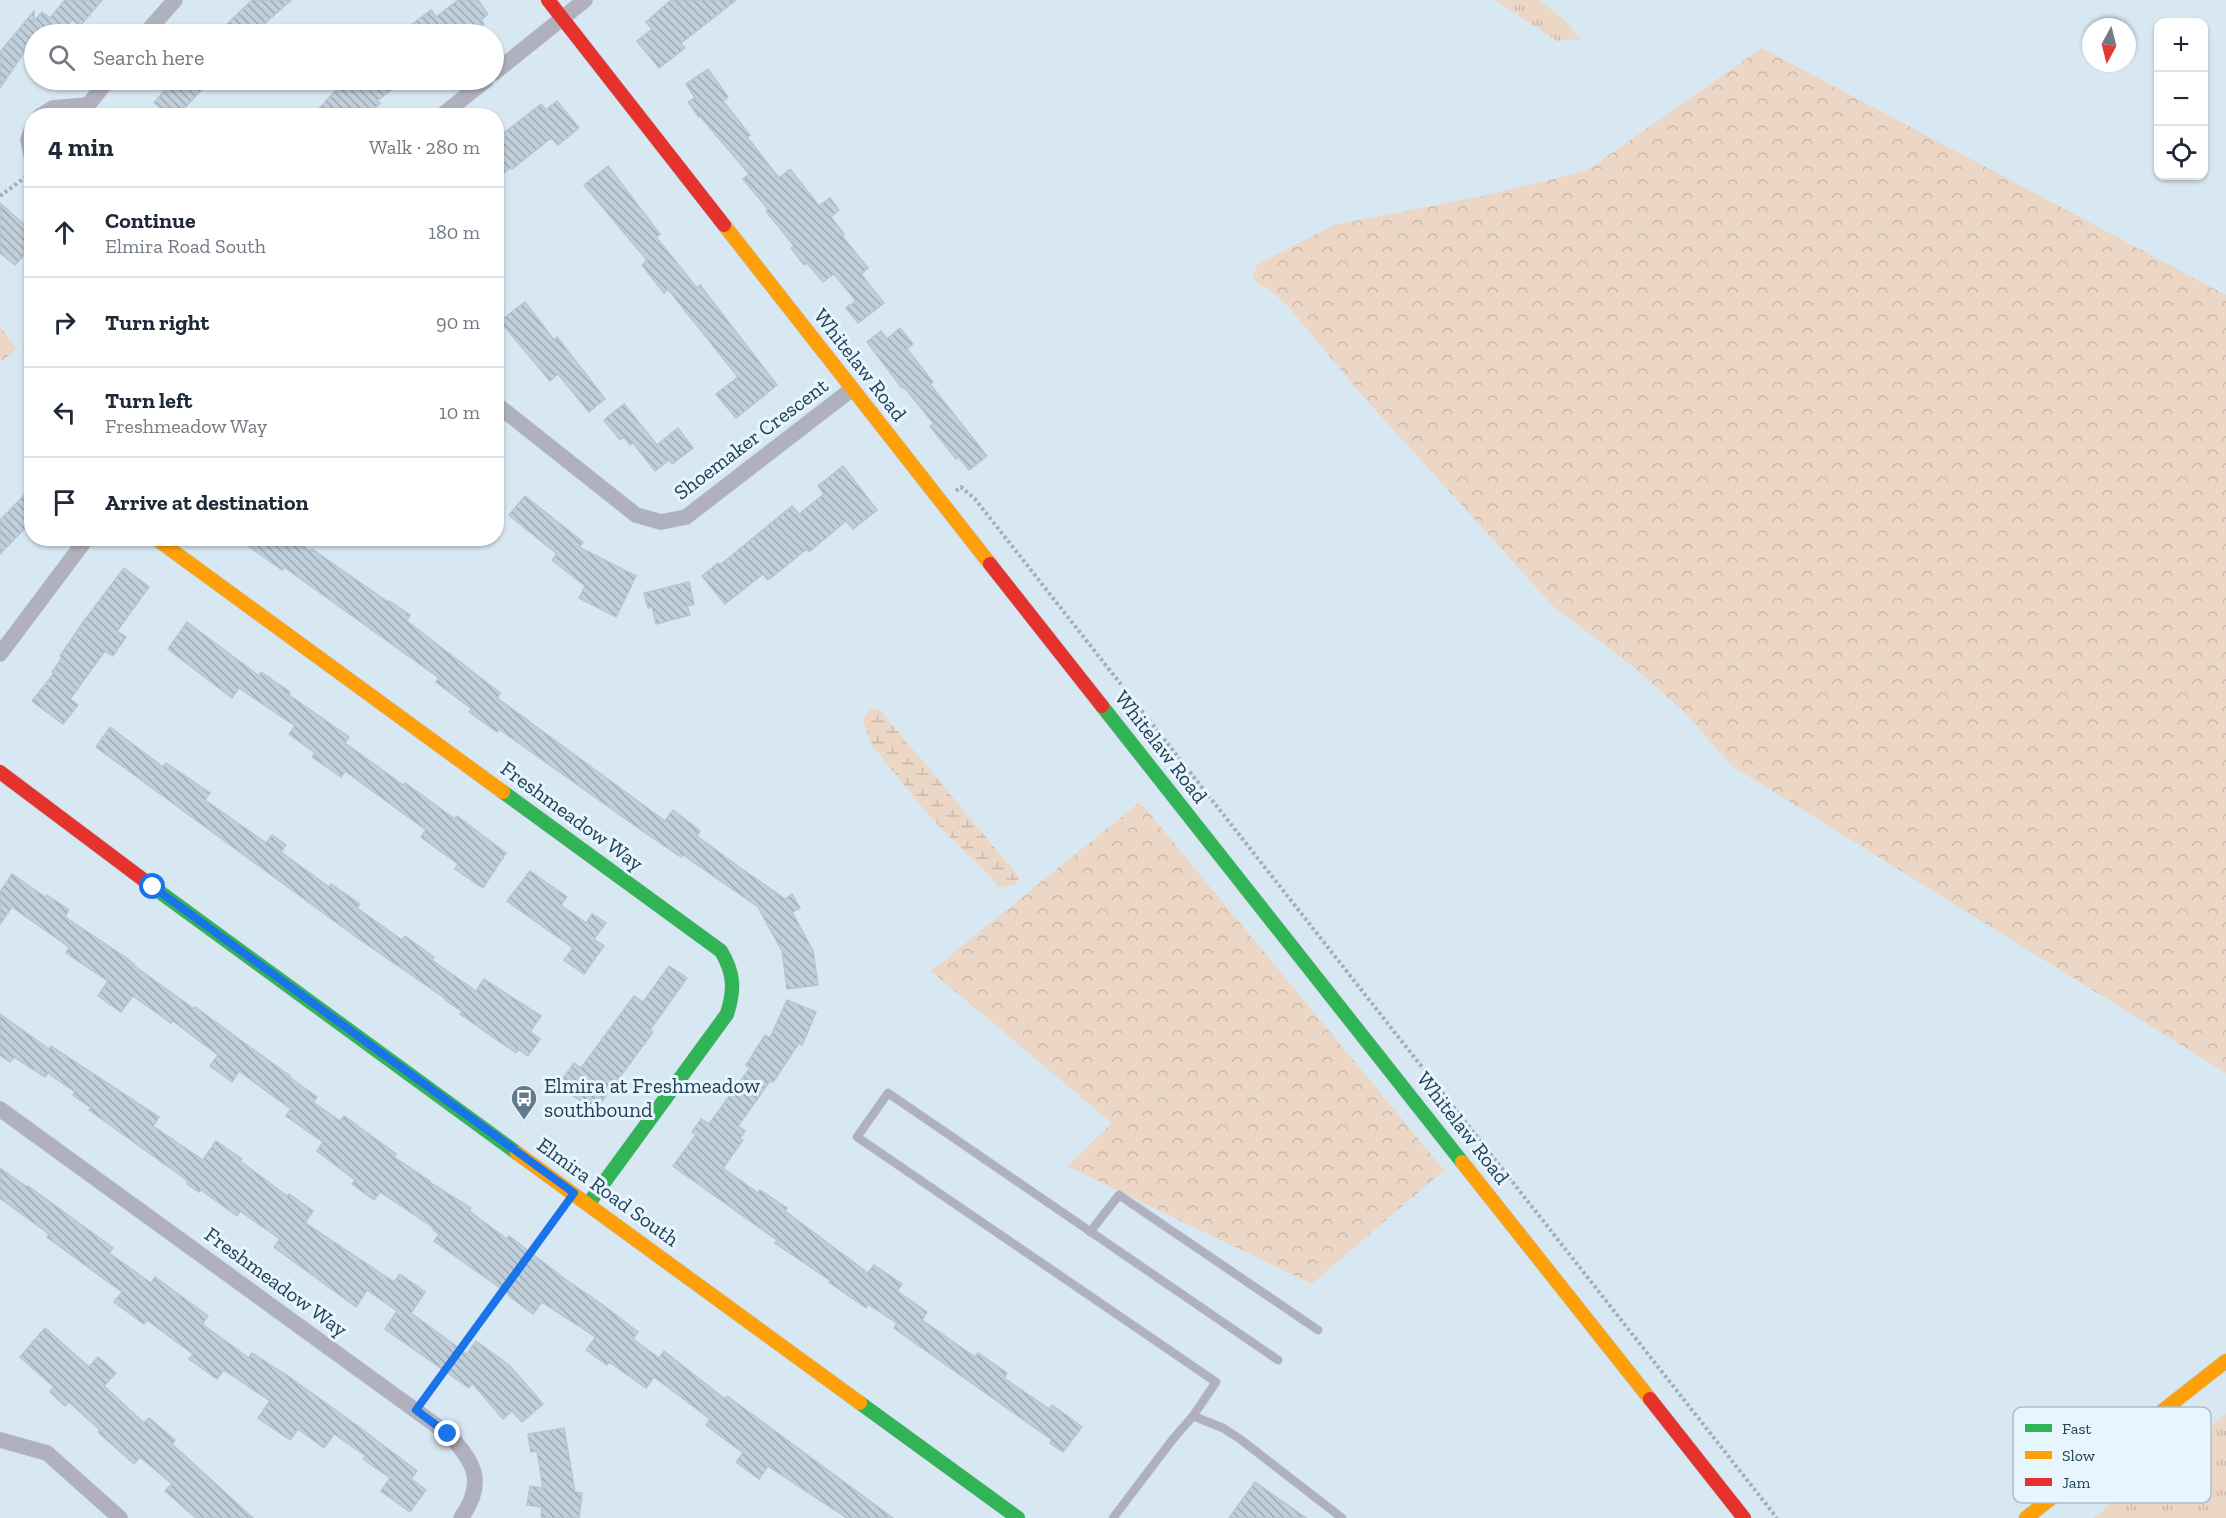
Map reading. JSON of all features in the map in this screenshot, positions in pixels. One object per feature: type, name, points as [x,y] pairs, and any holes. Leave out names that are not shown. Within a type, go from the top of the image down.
[{"type":"street","points":[[154,24],[175,0]]},
{"type":"street","name":"Whitelaw Road","points":[[548,0],[1740,1517]]},
{"type":"street","points":[[504,65],[585,0]]},
{"type":"street","points":[[91,108],[102,90]]},
{"type":"street","points":[[451,108],[474,90]]},
{"type":"street","name":"Shoemaker Crescent","points":[[504,410],[636,515],[661,522],[686,518],[852,389]]},
{"type":"street","points":[[0,654],[81,546]]},
{"type":"street","name":"Freshmeadow Way","points":[[165,546],[721,951],[732,967],[735,991],[727,1014],[589,1203]]},
{"type":"street","name":"Elmira Road South","points":[[0,772],[153,887],[1018,1518]]},
{"type":"street","name":"Freshmeadow Way","points":[[0,1109],[448,1434],[467,1454],[474,1472],[471,1504],[461,1518]]},
{"type":"street","points":[[2167,1407],[2226,1361]]},
{"type":"street","points":[[0,1440],[47,1453],[120,1518]]},
{"type":"street","points":[[2026,1518],[2045,1503]]},
{"type":"lane","points":[[1113,1518],[1193,1416],[1216,1382],[857,1137],[888,1093],[1278,1360]]},
{"type":"lane","points":[[1090,1232],[1119,1195],[1318,1330]]},
{"type":"lane","points":[[1193,1416],[1223,1428],[1240,1439],[1342,1518]]},
{"type":"path","points":[[0,196],[24,179]]},
{"type":"path","points":[[942,503],[961,487],[975,499],[1777,1518]]},
{"type":"path","points":[[416,1410],[574,1193]]},
{"type":"green space","points":[[1495,0],[1539,0],[1563,19],[1581,39],[1557,41]]},
{"type":"green space","points":[[1762,48],[2226,295],[2226,1073],[1732,766],[1683,711],[1631,665],[1554,607],[1361,394],[1286,304],[1269,289],[1259,285],[1252,276],[1258,264],[1334,225],[1482,196],[1586,171]]},
{"type":"green space","points":[[0,327],[17,349],[0,362]]},
{"type":"green space","points":[[871,708],[880,710],[1019,877],[1016,884],[1001,888],[930,817],[871,744],[863,721]]},
{"type":"green space","points":[[1140,802],[1444,1170],[1312,1284],[1067,1166],[1112,1123],[931,971]]},
{"type":"green space","points":[[2226,1414],[2226,1518],[2093,1518],[2112,1503],[2211,1503],[2211,1426]]},
{"type":"building","points":[[65,0],[102,0],[82,24],[72,20],[69,24],[24,24],[24,52],[0,88],[0,52],[34,11],[34,21],[42,12],[50,18]]},
{"type":"building","points":[[252,0],[291,0],[264,24],[227,24]]},
{"type":"building","points":[[458,0],[478,0],[488,14],[481,20],[484,24],[412,24],[431,10],[436,17]]},
{"type":"building","points":[[671,0],[736,0],[681,43],[685,48],[659,68],[637,41],[652,29],[646,22]]},
{"type":"building","points":[[708,69],[728,97],[723,101],[750,135],[747,137],[779,178],[790,169],[819,206],[830,198],[839,210],[831,217],[844,234],[842,236],[868,268],[861,274],[884,303],[858,323],[846,308],[856,301],[834,274],[823,282],[807,263],[804,265],[791,248],[794,246],[766,211],[768,209],[743,179],[749,174],[688,102],[695,98],[686,84]]},
{"type":"building","points":[[165,90],[202,90],[185,108],[159,108],[154,103]]},
{"type":"building","points":[[336,90],[391,90],[377,101],[380,103],[375,108],[319,108]]},
{"type":"building","points":[[557,101],[579,128],[558,145],[551,138],[504,173],[504,137],[506,136],[504,133],[541,104],[546,110]]},
{"type":"building","points":[[608,166],[660,234],[656,237],[697,288],[700,285],[777,385],[736,418],[716,394],[738,377],[668,289],[664,293],[642,265],[647,260],[584,185]]},
{"type":"building","points":[[0,203],[24,224],[24,255],[15,265],[0,253]]},
{"type":"building","points":[[525,302],[554,340],[557,337],[605,399],[589,412],[558,374],[550,381],[504,326],[504,318]]},
{"type":"building","points":[[900,328],[913,344],[907,349],[933,382],[930,384],[987,456],[969,470],[959,457],[956,459],[930,426],[934,424],[904,387],[902,388],[867,342],[881,331],[887,339]]},
{"type":"building","points":[[624,404],[657,445],[678,428],[693,448],[672,464],[669,460],[655,471],[633,443],[630,445],[624,437],[620,440],[604,420]]},
{"type":"building","points":[[843,466],[877,510],[853,529],[846,521],[809,552],[807,549],[768,580],[763,574],[725,604],[702,576],[718,563],[720,565],[792,506],[799,514],[824,494],[818,486]]},
{"type":"building","points":[[24,495],[24,529],[0,554],[0,520]]},
{"type":"building","points":[[525,496],[583,542],[579,547],[636,576],[616,617],[579,598],[585,586],[552,560],[557,554],[509,515]]},
{"type":"building","points":[[248,546],[303,546],[310,551],[312,549],[410,615],[407,621],[500,693],[497,698],[665,821],[673,810],[700,831],[697,836],[739,867],[785,899],[792,894],[800,908],[792,912],[813,951],[818,985],[787,989],[782,951],[758,907],[683,855],[681,857],[644,832],[499,729],[497,732],[469,712],[472,709],[436,682],[439,678],[284,567],[282,570]]},
{"type":"building","points":[[124,568],[149,587],[117,631],[126,637],[113,656],[105,651],[70,699],[78,705],[63,724],[32,701],[54,673],[52,672],[62,658],[60,656],[84,621]]},
{"type":"building","points":[[689,582],[694,604],[687,606],[690,615],[656,624],[652,607],[648,608],[644,593]]},
{"type":"building","points":[[187,622],[259,676],[261,672],[290,692],[289,695],[349,737],[345,743],[403,785],[405,783],[455,819],[457,816],[506,853],[483,888],[455,869],[458,864],[421,837],[426,830],[345,771],[341,777],[312,757],[315,753],[289,734],[295,726],[239,688],[232,698],[168,649]]},
{"type":"building","points":[[110,727],[163,767],[166,763],[210,793],[205,800],[266,843],[272,835],[286,845],[281,852],[329,887],[331,884],[360,904],[357,908],[402,940],[405,936],[434,957],[432,960],[476,991],[484,979],[541,1016],[530,1032],[540,1039],[528,1056],[518,1049],[516,1053],[460,1014],[462,1011],[446,999],[359,939],[96,747]]},
{"type":"building","points":[[530,871],[567,897],[561,905],[586,923],[592,914],[606,923],[594,939],[604,946],[584,974],[564,960],[573,948],[507,901]]},
{"type":"building","points":[[12,874],[45,897],[47,895],[69,910],[65,917],[125,957],[194,1009],[195,1007],[290,1076],[317,1097],[313,1102],[340,1121],[344,1116],[396,1154],[394,1157],[471,1208],[469,1211],[507,1239],[509,1236],[603,1305],[638,1332],[633,1339],[659,1358],[664,1351],[725,1399],[727,1396],[893,1518],[847,1518],[768,1466],[759,1479],[736,1462],[743,1453],[706,1425],[710,1419],[654,1377],[646,1388],[609,1362],[607,1365],[586,1350],[596,1337],[542,1302],[533,1314],[434,1241],[439,1234],[433,1230],[434,1228],[380,1192],[374,1200],[352,1184],[355,1180],[317,1151],[323,1142],[286,1116],[291,1109],[239,1071],[232,1082],[210,1066],[218,1055],[173,1021],[171,1023],[133,996],[121,1012],[98,996],[108,981],[66,953],[69,947],[12,907],[0,924],[0,892]]},
{"type":"building","points":[[669,966],[687,978],[650,1030],[653,1032],[595,1111],[558,1085],[574,1063],[581,1068],[634,996],[643,1002]]},
{"type":"building","points":[[787,1000],[816,1012],[802,1045],[799,1043],[773,1082],[770,1081],[738,1126],[745,1131],[740,1138],[743,1140],[723,1168],[758,1193],[760,1190],[787,1208],[785,1211],[868,1273],[874,1265],[902,1284],[897,1291],[927,1312],[922,1320],[975,1357],[978,1353],[1007,1373],[1004,1378],[1049,1409],[1052,1405],[1082,1427],[1063,1452],[1050,1443],[1052,1440],[894,1328],[897,1323],[868,1304],[866,1308],[853,1299],[775,1243],[777,1240],[673,1166],[696,1135],[692,1132],[701,1119],[709,1124],[750,1068],[746,1065],[765,1035],[770,1038]]},
{"type":"building","points":[[0,1014],[49,1049],[51,1046],[159,1117],[153,1126],[203,1160],[216,1141],[242,1159],[240,1161],[287,1196],[289,1194],[313,1211],[305,1223],[394,1282],[400,1274],[425,1292],[411,1313],[467,1354],[476,1341],[509,1365],[543,1404],[522,1422],[512,1411],[503,1419],[472,1383],[469,1388],[385,1329],[397,1311],[367,1290],[356,1307],[274,1247],[280,1239],[240,1211],[237,1216],[201,1190],[199,1192],[187,1184],[188,1181],[89,1110],[91,1108],[73,1095],[75,1092],[48,1073],[45,1077],[14,1057],[10,1062],[0,1055]]},
{"type":"building","points":[[0,1168],[113,1248],[109,1253],[151,1283],[155,1277],[208,1316],[202,1324],[249,1358],[252,1353],[288,1376],[417,1471],[411,1479],[426,1490],[410,1512],[381,1491],[390,1478],[363,1459],[366,1456],[334,1434],[324,1448],[298,1429],[290,1440],[258,1418],[270,1401],[224,1370],[217,1379],[189,1359],[193,1354],[147,1320],[144,1324],[114,1302],[122,1292],[47,1237],[49,1234],[0,1198]]},
{"type":"building","points":[[45,1328],[89,1367],[98,1357],[116,1373],[104,1386],[144,1423],[149,1418],[175,1440],[172,1444],[253,1518],[196,1518],[165,1491],[172,1484],[140,1457],[134,1464],[69,1402],[65,1406],[50,1392],[54,1387],[20,1357]]},
{"type":"building","points":[[564,1428],[575,1492],[582,1493],[579,1518],[541,1518],[542,1507],[527,1505],[530,1486],[543,1488],[537,1451],[531,1452],[528,1434]]},
{"type":"building","points":[[1255,1482],[1306,1518],[1229,1518]]},
{"type":"traffic: fast","points":[[1102,706],[1462,1162]]},
{"type":"traffic: fast","points":[[503,792],[721,951],[731,974],[732,989],[727,1014],[589,1203]]},
{"type":"traffic: fast","points":[[157,890],[517,1153]]},
{"type":"traffic: fast","points":[[860,1403],[1018,1518]]},
{"type":"traffic: slow","points":[[724,225],[990,564]]},
{"type":"traffic: slow","points":[[166,546],[503,792]]},
{"type":"traffic: slow","points":[[517,1153],[860,1403]]},
{"type":"traffic: slow","points":[[1462,1162],[1650,1399]]},
{"type":"traffic: slow","points":[[2167,1407],[2226,1361]]},
{"type":"traffic: slow","points":[[2026,1518],[2045,1503]]},
{"type":"traffic: jam","points":[[548,0],[724,225]]},
{"type":"traffic: jam","points":[[990,564],[1102,706]]},
{"type":"traffic: jam","points":[[0,772],[157,890]]},
{"type":"traffic: jam","points":[[1650,1399],[1744,1518]]},
{"type":"place","name":"Elmira at Freshmeadow southbound","points":[[524,1121]]},
{"type":"route","points":[[153,887],[574,1193],[416,1410],[448,1434]]}]
